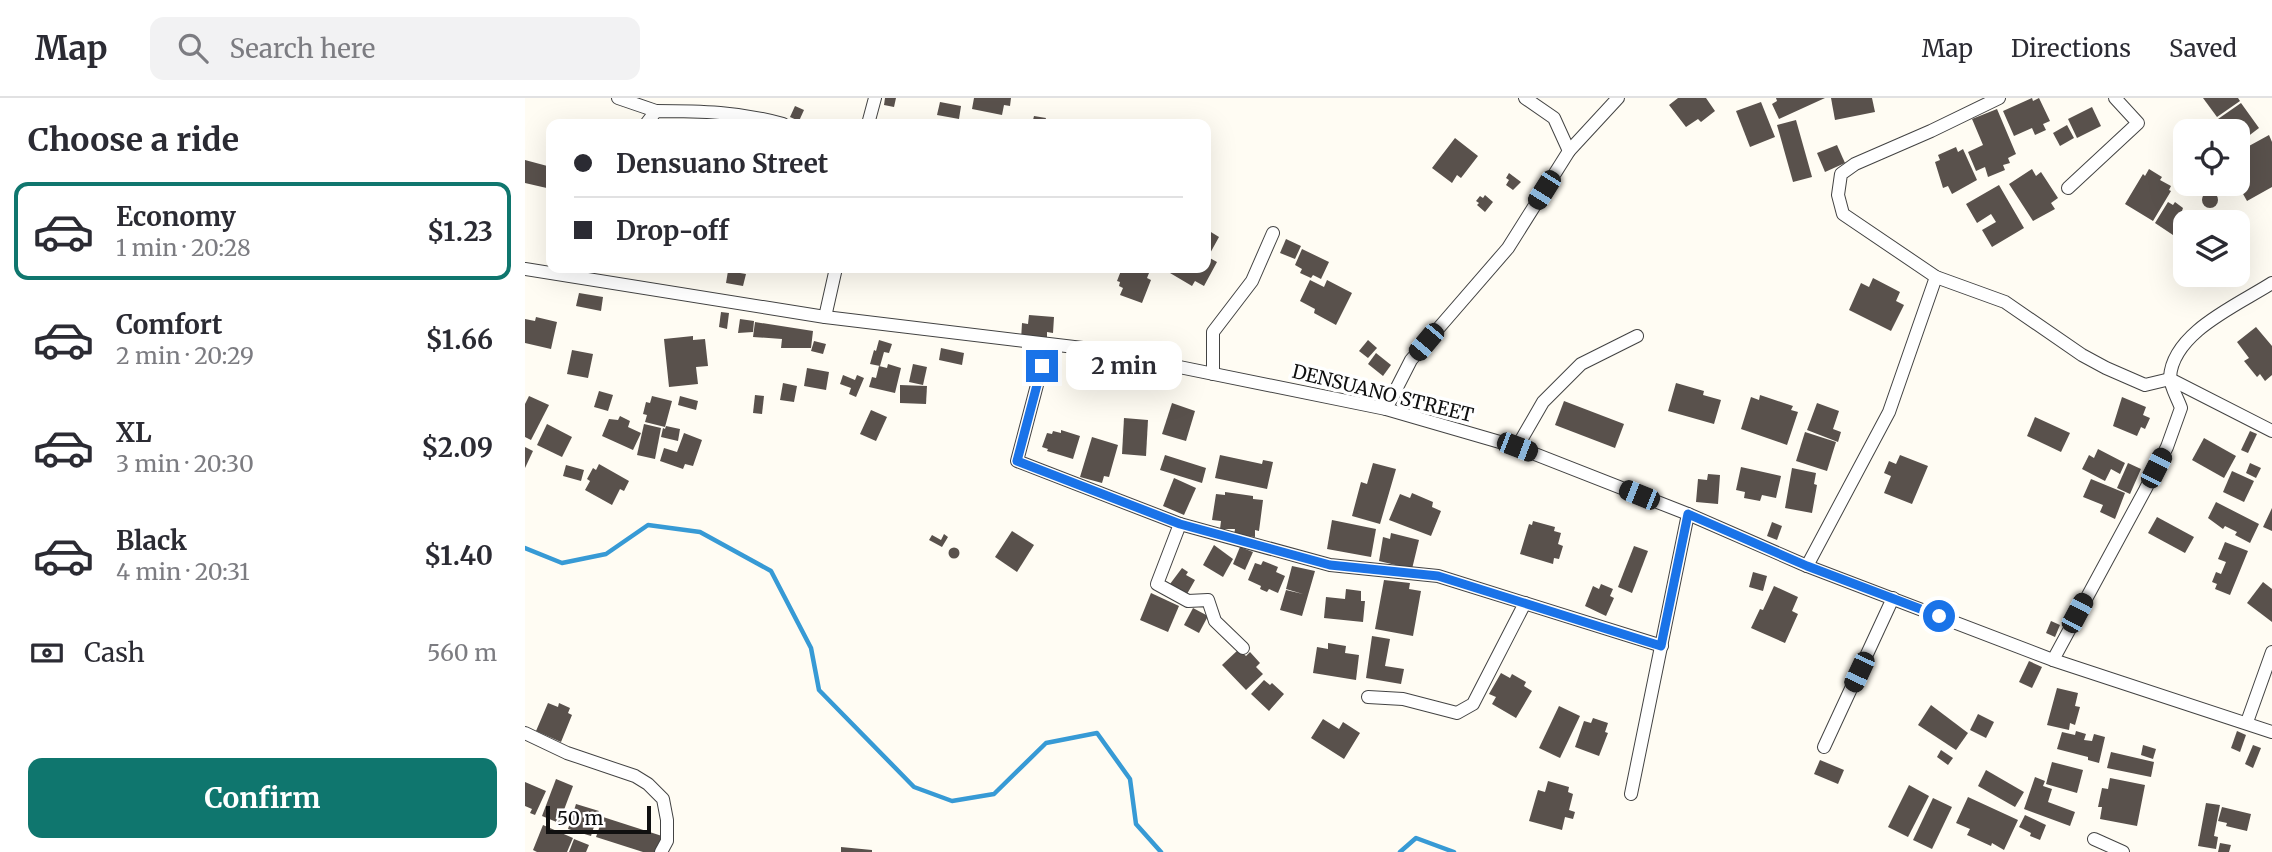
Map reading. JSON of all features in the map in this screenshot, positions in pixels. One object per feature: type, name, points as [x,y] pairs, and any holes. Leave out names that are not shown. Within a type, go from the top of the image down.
[{"type":"street","points":[[618,98],[656,111],[713,111],[764,119]]},
{"type":"street","points":[[869,119],[875,98]]},
{"type":"street","points":[[1525,98],[1554,118],[1569,151]]},
{"type":"street","points":[[1386,409],[1411,360],[1508,248],[1569,151],[1618,98]]},
{"type":"street","points":[[1999,98],[1855,164],[1841,174],[1838,195],[1843,214],[1936,277],[2005,302],[2106,369],[2145,385],[2170,380],[2272,431]]},
{"type":"street","points":[[2067,188],[2138,123],[2115,98]]},
{"type":"street","points":[[650,119],[656,111]]},
{"type":"street","points":[[1213,374],[1213,332],[1252,281],[1273,233]]},
{"type":"street","name":"DENSUANO STREET","points":[[525,269],[546,270]]},
{"type":"street","points":[[825,317],[835,273]]},
{"type":"street","name":"DENSUANO STREET","points":[[595,274],[825,317],[1091,349],[1386,409],[1517,447],[1688,514],[1807,566],[2053,660],[2272,732]]},
{"type":"street","points":[[1807,566],[1889,412],[1936,277]]},
{"type":"street","points":[[2053,660],[2167,447],[2181,408],[2170,380],[2176,353],[2193,333],[2272,283]]},
{"type":"street","points":[[1517,447],[1543,402],[1581,364],[1637,336]]},
{"type":"street","points":[[1042,366],[1017,461],[1180,524],[1330,565],[1438,576],[1661,646]]},
{"type":"street","points":[[1631,794],[1688,514]]},
{"type":"street","points":[[1180,524],[1157,584],[1188,601],[1208,600],[1215,621],[1243,648]]},
{"type":"street","points":[[1824,747],[1893,598]]},
{"type":"street","points":[[1368,697],[1403,699],[1457,713],[1473,704],[1525,603]]},
{"type":"street","points":[[2247,722],[2272,652]]},
{"type":"street","points":[[525,733],[567,753],[648,783],[663,799],[667,820],[667,841],[661,852]]},
{"type":"street","points":[[2094,839],[2123,852]]},
{"type":"building","points":[[885,98],[896,98],[894,107],[884,105]]},
{"type":"building","points":[[974,98],[1011,98],[1010,106],[1004,105],[1002,115],[972,109]]},
{"type":"building","points":[[1678,98],[1706,98],[1715,111],[1701,122],[1698,119],[1686,127],[1669,105]]},
{"type":"building","points":[[1776,98],[1825,98],[1779,119],[1772,104],[1777,101]]},
{"type":"building","points":[[1831,98],[1872,98],[1875,112],[1835,120]]},
{"type":"building","points":[[2032,98],[2033,101],[2039,98],[2050,121],[2043,124],[2046,130],[2035,135],[2032,128],[2014,136],[2003,111]]},
{"type":"building","points":[[2203,98],[2238,98],[2240,101],[2217,117]]},
{"type":"building","points":[[940,102],[961,106],[959,119],[937,115]]},
{"type":"building","points":[[1761,102],[1775,137],[1750,147],[1736,111]]},
{"type":"building","points":[[2241,103],[2259,128],[2250,135],[2250,119],[2218,119]]},
{"type":"building","points":[[795,106],[804,110],[800,119],[790,117]]},
{"type":"building","points":[[2092,107],[2101,126],[2077,138],[2068,119]]},
{"type":"building","points":[[1997,109],[2016,154],[2008,158],[2010,163],[2003,165],[2005,170],[1988,177],[1985,167],[1976,171],[1968,152],[1983,145],[1972,119]]},
{"type":"building","points":[[1796,120],[1812,177],[1793,182],[1777,125]]},
{"type":"building","points":[[2067,125],[2074,138],[2060,146],[2053,133]]},
{"type":"building","points":[[2269,135],[2272,142],[2272,187],[2247,201],[2244,196],[2250,196],[2250,145]]},
{"type":"building","points":[[1455,138],[1478,156],[1461,178],[1457,175],[1452,183],[1432,168]]},
{"type":"building","points":[[1837,145],[1845,163],[1825,172],[1817,153]]},
{"type":"building","points":[[1956,147],[1958,152],[1963,149],[1977,180],[1952,194],[1948,186],[1943,188],[1935,162],[1940,160],[1938,155]]},
{"type":"building","points":[[525,160],[546,166],[546,188],[525,183]]},
{"type":"building","points":[[2032,169],[2036,176],[2041,172],[2058,198],[2051,203],[2055,209],[2033,221],[2009,184]]},
{"type":"building","points":[[2149,169],[2171,186],[2171,191],[2153,221],[2125,204],[2143,174],[2145,176]]},
{"type":"building","points":[[1509,173],[1521,182],[1513,190],[1506,185]]},
{"type":"building","points":[[1999,185],[2024,228],[1992,247],[1982,230],[1996,222],[1991,214],[1977,223],[1966,204]]},
{"type":"building","points":[[1485,195],[1493,202],[1485,212],[1476,201]]},
{"type":"building","points":[[2203,196],[2217,197],[2216,206],[2204,206]]},
{"type":"building","points":[[2168,202],[2173,205],[2175,202],[2183,208],[2173,210],[2173,235],[2155,223]]},
{"type":"building","points":[[1211,232],[1219,237],[1211,252]]},
{"type":"building","points":[[1286,239],[1301,246],[1295,259],[1280,253]]},
{"type":"building","points":[[1302,249],[1329,262],[1321,279],[1300,273],[1302,269],[1295,265]]},
{"type":"building","points":[[1211,259],[1217,262],[1204,286],[1195,281],[1192,286],[1170,273],[1211,273]]},
{"type":"building","points":[[728,273],[746,274],[743,286],[726,283]]},
{"type":"building","points":[[1120,273],[1149,273],[1147,278],[1151,280],[1142,303],[1120,295],[1123,288],[1117,281]]},
{"type":"building","points":[[1873,278],[1900,292],[1896,301],[1904,305],[1891,331],[1849,310],[1861,283],[1869,287]]},
{"type":"building","points":[[1310,280],[1324,287],[1327,280],[1352,293],[1336,325],[1314,313],[1315,309],[1300,301]]},
{"type":"building","points":[[579,293],[603,297],[601,311],[576,306]]},
{"type":"building","points":[[721,312],[729,313],[727,329],[719,327]]},
{"type":"building","points":[[1029,315],[1054,317],[1053,333],[1047,332],[1047,342],[1021,340],[1022,323],[1028,324]]},
{"type":"building","points":[[536,317],[557,322],[551,349],[525,343],[525,319],[535,321]]},
{"type":"building","points":[[740,319],[754,321],[753,332],[738,333]]},
{"type":"building","points":[[755,322],[813,331],[811,348],[781,348],[782,339],[753,337]]},
{"type":"building","points":[[2256,327],[2272,346],[2272,375],[2265,381],[2260,374],[2257,377],[2244,361],[2249,358],[2237,342]]},
{"type":"building","points":[[693,336],[693,340],[705,339],[708,366],[696,367],[698,384],[669,387],[664,339]]},
{"type":"building","points":[[879,340],[892,344],[889,353],[884,352],[880,366],[870,364]]},
{"type":"building","points":[[1368,340],[1377,348],[1368,358],[1359,351]]},
{"type":"building","points":[[814,341],[826,344],[823,354],[811,351]]},
{"type":"building","points":[[941,348],[964,353],[962,365],[939,360]]},
{"type":"building","points":[[572,350],[593,354],[588,378],[567,374]]},
{"type":"building","points":[[1376,353],[1391,365],[1383,376],[1368,364]]},
{"type":"building","points":[[888,364],[901,368],[895,393],[869,387],[872,377],[876,378],[879,366],[887,368]]},
{"type":"building","points":[[913,364],[927,367],[923,385],[909,382]]},
{"type":"building","points":[[807,368],[829,372],[826,390],[804,386]]},
{"type":"building","points":[[843,375],[855,380],[857,375],[864,378],[856,397],[849,394],[851,388],[840,384]]},
{"type":"building","points":[[783,383],[797,386],[794,402],[780,400]]},
{"type":"building","points":[[1676,383],[1704,391],[1703,395],[1721,400],[1714,424],[1668,411]]},
{"type":"building","points":[[900,385],[927,386],[926,404],[900,403]]},
{"type":"building","points":[[599,391],[613,395],[608,411],[594,407]]},
{"type":"building","points":[[755,395],[764,396],[762,414],[753,413]]},
{"type":"building","points":[[1760,395],[1793,406],[1791,410],[1798,412],[1787,445],[1741,429],[1751,397],[1759,400]]},
{"type":"building","points":[[529,396],[549,405],[531,440],[525,437],[525,404]]},
{"type":"building","points":[[652,396],[672,401],[665,427],[645,422],[647,415],[643,414],[646,402],[650,403]]},
{"type":"building","points":[[680,396],[698,401],[696,410],[678,405]]},
{"type":"building","points":[[2122,397],[2146,407],[2143,415],[2150,418],[2145,429],[2141,427],[2137,436],[2113,426]]},
{"type":"building","points":[[1564,401],[1624,424],[1615,448],[1555,425]]},
{"type":"building","points":[[1172,403],[1195,411],[1186,441],[1162,434]]},
{"type":"building","points":[[1817,403],[1839,411],[1833,429],[1841,432],[1838,442],[1807,430]]},
{"type":"building","points":[[871,410],[887,417],[876,441],[860,434]]},
{"type":"building","points":[[620,416],[630,421],[628,427],[641,433],[633,450],[602,436],[609,419],[618,420]]},
{"type":"building","points":[[2035,417],[2070,433],[2061,452],[2027,436]]},
{"type":"building","points":[[1124,418],[1148,420],[1146,456],[1122,454]]},
{"type":"building","points":[[547,424],[572,437],[562,457],[537,445]]},
{"type":"building","points":[[644,424],[661,428],[655,459],[637,455]]},
{"type":"building","points":[[666,426],[680,429],[678,441],[661,437]]},
{"type":"building","points":[[1061,430],[1080,436],[1073,459],[1042,447],[1047,433],[1061,433]]},
{"type":"building","points":[[2250,431],[2257,434],[2248,453],[2241,450]]},
{"type":"building","points":[[1805,432],[1836,442],[1827,471],[1796,461]]},
{"type":"building","points":[[684,433],[702,440],[693,466],[685,464],[683,469],[660,461],[664,448],[677,452]]},
{"type":"building","points":[[1092,437],[1118,445],[1109,477],[1104,476],[1102,483],[1080,477]]},
{"type":"building","points":[[2204,438],[2236,456],[2224,478],[2192,460]]},
{"type":"building","points":[[525,447],[533,451],[525,468]]},
{"type":"building","points":[[2098,449],[2125,463],[2120,474],[2111,469],[2105,481],[2082,469],[2089,455],[2094,458]]},
{"type":"building","points":[[1165,455],[1206,468],[1202,483],[1160,470]]},
{"type":"building","points":[[1220,455],[1262,464],[1263,460],[1273,462],[1267,489],[1215,478]]},
{"type":"building","points":[[1900,455],[1928,466],[1912,504],[1884,493],[1891,476],[1884,473],[1889,461],[1896,464]]},
{"type":"building","points":[[1373,463],[1396,469],[1380,524],[1352,516],[1361,482],[1367,484]]},
{"type":"building","points":[[2128,463],[2141,469],[2130,494],[2117,488]]},
{"type":"building","points":[[2250,463],[2261,468],[2256,478],[2246,473]]},
{"type":"building","points":[[599,464],[629,481],[624,491],[620,489],[612,505],[585,490],[590,481],[587,479],[593,468],[596,470]]},
{"type":"building","points":[[566,465],[584,470],[581,481],[563,476]]},
{"type":"building","points":[[1741,467],[1781,476],[1776,498],[1762,495],[1760,501],[1744,498],[1745,492],[1736,490]]},
{"type":"building","points":[[1792,468],[1816,473],[1814,484],[1817,485],[1812,513],[1785,508]]},
{"type":"building","points":[[2232,471],[2254,481],[2244,502],[2223,492]]},
{"type":"building","points":[[1708,474],[1720,475],[1718,504],[1696,502],[1698,479],[1707,480]]},
{"type":"building","points":[[1174,478],[1196,488],[1184,515],[1163,506]]},
{"type":"building","points":[[2091,479],[2125,493],[2115,519],[2100,512],[2103,505],[2083,497]]},
{"type":"building","points":[[1225,492],[1263,500],[1259,531],[1255,530],[1255,537],[1234,535],[1235,529],[1220,529],[1221,521],[1212,520],[1216,494],[1225,495]]},
{"type":"building","points":[[1412,493],[1433,502],[1432,507],[1441,511],[1431,536],[1389,520],[1400,494],[1410,498]]},
{"type":"building","points":[[2216,502],[2259,524],[2250,543],[2235,535],[2237,532],[2225,526],[2223,529],[2208,518]]},
{"type":"building","points":[[2272,508],[2272,531],[2263,527]]},
{"type":"building","points":[[2157,517],[2194,537],[2185,553],[2148,533]]},
{"type":"building","points":[[1332,520],[1376,529],[1371,557],[1327,549]]},
{"type":"building","points":[[1533,521],[1555,527],[1554,531],[1561,533],[1558,544],[1563,546],[1559,559],[1554,558],[1553,564],[1520,554],[1529,524],[1532,525]]},
{"type":"building","points":[[1772,522],[1782,526],[1777,540],[1767,536]]},
{"type":"building","points":[[1012,531],[1034,545],[1017,572],[995,557]]},
{"type":"building","points":[[1391,533],[1419,540],[1412,569],[1379,561],[1383,537],[1390,539]]},
{"type":"building","points":[[944,534],[948,537],[942,547],[929,540],[932,535],[941,540]]},
{"type":"building","points":[[2225,542],[2248,551],[2230,595],[2215,589],[2217,584],[2212,582],[2216,572],[2221,574],[2226,562],[2218,559]]},
{"type":"building","points":[[1214,545],[1233,559],[1223,577],[1203,565]]},
{"type":"building","points":[[1634,546],[1648,551],[1632,593],[1618,587]]},
{"type":"building","points":[[954,547],[960,553],[954,559],[948,553]]},
{"type":"building","points":[[1240,547],[1253,552],[1245,570],[1233,564]]},
{"type":"building","points":[[1263,561],[1278,567],[1276,572],[1285,576],[1278,593],[1260,589],[1261,586],[1248,580],[1255,563],[1261,565]]},
{"type":"building","points":[[1292,566],[1315,571],[1302,616],[1280,610],[1286,590],[1303,594],[1286,589]]},
{"type":"building","points":[[1182,568],[1188,572],[1186,575],[1195,580],[1187,594],[1170,584]]},
{"type":"building","points":[[1753,572],[1767,576],[1763,591],[1749,587]]},
{"type":"building","points":[[1384,580],[1410,583],[1409,589],[1421,591],[1413,636],[1375,629]]},
{"type":"building","points":[[2263,582],[2272,589],[2272,622],[2247,603]]},
{"type":"building","points":[[1601,584],[1613,589],[1610,596],[1614,598],[1606,616],[1585,606],[1593,586],[1599,589]]},
{"type":"building","points":[[1774,586],[1798,597],[1792,611],[1798,614],[1785,643],[1751,628]]},
{"type":"building","points":[[1346,589],[1361,591],[1361,601],[1365,601],[1363,622],[1324,618],[1326,597],[1345,599]]},
{"type":"building","points":[[1151,593],[1179,606],[1168,632],[1140,620]]},
{"type":"building","points":[[1193,608],[1208,616],[1199,633],[1184,625]]},
{"type":"building","points":[[2051,621],[2060,625],[2055,637],[2046,633]]},
{"type":"building","points":[[1372,636],[1390,639],[1385,666],[1404,669],[1401,684],[1366,678]]},
{"type":"building","points":[[1328,643],[1346,646],[1345,653],[1359,655],[1356,680],[1313,673],[1317,647],[1328,649]]},
{"type":"building","points":[[1239,649],[1246,656],[1250,652],[1260,663],[1256,667],[1263,674],[1246,690],[1222,665]]},
{"type":"building","points":[[2029,661],[2042,667],[2032,688],[2019,682]]},
{"type":"building","points":[[1501,673],[1510,678],[1512,674],[1526,682],[1524,686],[1532,691],[1516,718],[1492,704],[1496,697],[1489,694]]},
{"type":"building","points":[[1264,680],[1270,685],[1272,683],[1284,694],[1269,711],[1251,694]]},
{"type":"building","points":[[2057,688],[2078,693],[2075,706],[2080,707],[2075,725],[2070,723],[2069,730],[2047,725]]},
{"type":"building","points":[[548,703],[558,707],[559,703],[570,708],[568,713],[572,715],[561,742],[536,731]]},
{"type":"building","points":[[1931,705],[1968,733],[1956,750],[1918,725]]},
{"type":"building","points":[[1559,706],[1580,716],[1560,758],[1539,748]]},
{"type":"building","points":[[1978,714],[1994,722],[1986,738],[1970,730]]},
{"type":"building","points":[[1593,718],[1608,723],[1605,732],[1608,733],[1599,756],[1575,747],[1584,721],[1591,723]]},
{"type":"building","points":[[1323,719],[1339,729],[1343,722],[1360,733],[1344,759],[1311,738]]},
{"type":"building","points":[[2076,731],[2086,734],[2084,740],[2092,741],[2094,734],[2105,737],[2099,763],[2088,760],[2088,757],[2057,749],[2062,732],[2075,735]]},
{"type":"building","points":[[2237,731],[2246,735],[2240,752],[2231,748]]},
{"type":"building","points":[[2143,745],[2156,749],[2153,759],[2141,755]]},
{"type":"building","points":[[2253,745],[2261,748],[2253,768],[2245,764]]},
{"type":"building","points":[[1941,750],[1953,758],[1948,765],[1937,757]]},
{"type":"building","points":[[2111,752],[2154,762],[2151,777],[2107,768]]},
{"type":"building","points":[[1820,760],[1844,770],[1838,784],[1814,774]]},
{"type":"building","points":[[2052,762],[2083,770],[2077,793],[2046,784]]},
{"type":"building","points":[[1986,770],[2024,792],[2015,807],[1978,786]]},
{"type":"building","points":[[2035,777],[2045,781],[2043,786],[2052,789],[2048,802],[2075,812],[2070,826],[2024,809]]},
{"type":"building","points":[[2110,778],[2145,785],[2137,826],[2100,819],[2102,807],[2098,807],[2102,788],[2108,789]]},
{"type":"building","points":[[556,779],[573,786],[559,823],[542,816]]},
{"type":"building","points":[[1548,781],[1569,787],[1568,792],[1573,794],[1569,810],[1575,812],[1573,819],[1565,817],[1562,830],[1529,821],[1538,790],[1545,792]]},
{"type":"building","points":[[525,782],[546,791],[535,815],[530,813],[532,809],[525,806]]},
{"type":"building","points":[[1909,785],[1929,796],[1908,837],[1888,827]]},
{"type":"building","points":[[1968,797],[2018,820],[2004,850],[1967,835],[1970,829],[1956,823]]},
{"type":"building","points":[[1933,798],[1952,807],[1932,849],[1913,840]]},
{"type":"building","points":[[2206,803],[2220,805],[2214,836],[2218,837],[2216,849],[2198,846]]},
{"type":"building","points":[[576,804],[599,811],[591,836],[568,829]]},
{"type":"building","points":[[2222,807],[2251,814],[2247,831],[2226,826],[2227,823],[2218,821]]},
{"type":"building","points":[[2025,815],[2046,825],[2040,840],[2019,827]]},
{"type":"building","points":[[603,817],[662,836],[657,852],[643,852],[596,837]]},
{"type":"building","points":[[543,825],[573,838],[567,852],[533,850]]},
{"type":"building","points":[[574,839],[589,845],[586,852],[569,852]]},
{"type":"building","points":[[2220,843],[2231,845],[2229,852],[2218,852]]},
{"type":"building","points":[[841,847],[872,850],[872,852],[841,852]]},
{"type":"waterway","points":[[525,548],[562,563],[606,554],[648,525],[700,532],[771,571],[811,648],[819,690],[914,787],[952,801],[994,794],[1046,743],[1097,733],[1130,779],[1136,824],[1161,852]]},
{"type":"waterway","points":[[1400,852],[1416,838],[1454,852]]},
{"type":"route","points":[[1042,366],[1017,461],[1180,524],[1330,565],[1438,576],[1661,646],[1688,514],[1807,566],[1939,616]]}]
